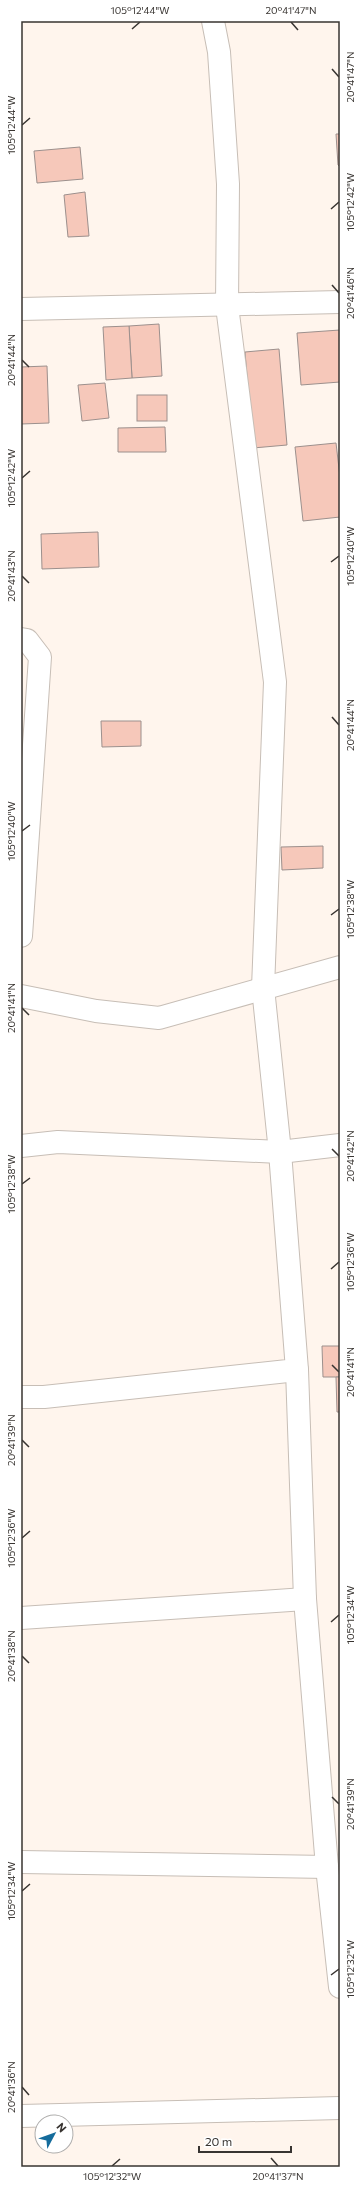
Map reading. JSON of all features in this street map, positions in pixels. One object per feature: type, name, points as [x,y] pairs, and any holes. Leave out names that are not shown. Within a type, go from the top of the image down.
[{"type":"street","points":[[213,21],[219,52],[228,184],[226,306],[275,682],[263,988],[280,1152],[297,1370],[305,1599],[327,1867],[340,1987]]},
{"type":"street","points":[[21,309],[226,306],[340,302]]},
{"type":"street","points":[[21,638],[27,640],[40,657],[21,936]]},
{"type":"street","points":[[21,996],[96,1010],[159,1018],[340,967]]},
{"type":"street","points":[[21,1146],[58,1142],[280,1152],[340,1145]]},
{"type":"street","points":[[21,1397],[44,1397],[297,1370]]},
{"type":"street","points":[[21,1618],[305,1599]]},
{"type":"street","points":[[21,1862],[327,1867]]},
{"type":"street","points":[[21,2116],[340,2108]]},
{"type":"building","points":[[336,134],[340,134],[340,167],[338,165]]},
{"type":"building","points":[[80,147],[83,179],[37,183],[34,151]]},
{"type":"building","points":[[85,192],[89,236],[68,237],[64,195]]},
{"type":"building","points":[[159,324],[162,376],[132,378],[129,326]]},
{"type":"building","points":[[129,326],[132,378],[106,380],[103,327]]},
{"type":"building","points":[[340,330],[340,382],[301,385],[297,333]]},
{"type":"building","points":[[279,349],[287,445],[253,448],[245,352]]},
{"type":"building","points":[[47,366],[49,423],[21,424],[21,367]]},
{"type":"building","points":[[105,383],[109,418],[82,421],[78,385]]},
{"type":"building","points":[[137,395],[167,395],[167,421],[137,421]]},
{"type":"building","points":[[165,427],[166,452],[118,452],[118,428]]},
{"type":"building","points":[[336,443],[340,477],[340,517],[303,521],[295,447]]},
{"type":"building","points":[[98,532],[99,567],[42,569],[41,534]]},
{"type":"building","points":[[101,721],[141,721],[141,746],[102,747]]},
{"type":"building","points":[[323,846],[323,868],[282,870],[281,847]]},
{"type":"building","points":[[322,1346],[340,1346],[340,1377],[323,1377]]},
{"type":"building","points":[[336,1377],[340,1377],[340,1412],[337,1412]]}]
